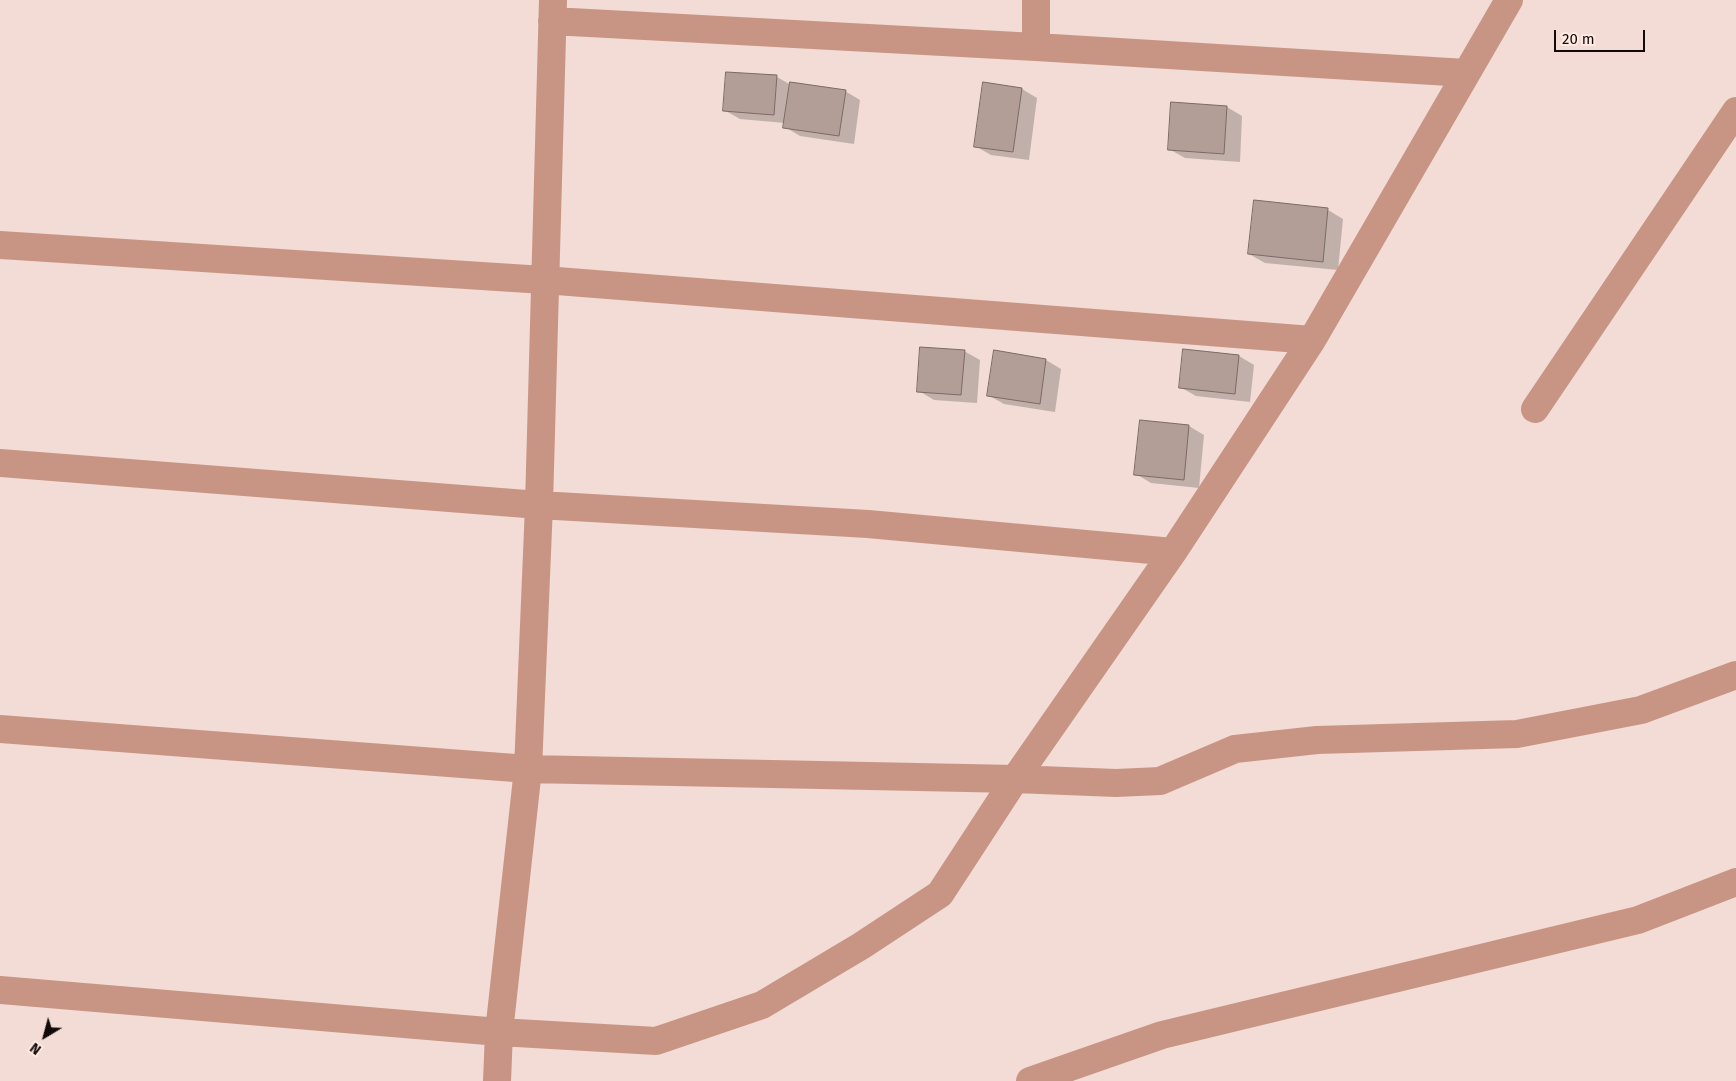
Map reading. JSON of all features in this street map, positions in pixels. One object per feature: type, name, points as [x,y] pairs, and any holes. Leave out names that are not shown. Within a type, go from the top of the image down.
[{"type":"street","points":[[1036,0],[1036,47]]},
{"type":"street","points":[[0,990],[499,1032],[656,1041],[762,1005],[860,946],[940,894],[1015,780],[1173,552],[1312,340],[1509,0]]},
{"type":"street","points":[[497,1081],[499,1032],[528,769],[539,505],[552,11],[1036,47],[1466,73]]},
{"type":"street","points":[[1535,409],[1736,111]]},
{"type":"street","points":[[0,245],[544,280],[1312,340]]},
{"type":"street","points":[[0,463],[539,505],[868,524],[1173,552]]},
{"type":"street","points":[[0,729],[528,769],[1116,783],[1160,782],[1235,749],[1317,740],[1517,734],[1642,710],[1736,675]]},
{"type":"street","points":[[1030,1081],[1162,1035],[1638,920],[1736,882]]},
{"type":"building","points":[[726,72],[777,75],[774,115],[723,111]]},
{"type":"building","points":[[790,82],[846,90],[839,136],[783,128]]},
{"type":"building","points":[[983,82],[1022,88],[1013,152],[974,147]]},
{"type":"building","points":[[1171,102],[1227,106],[1224,154],[1168,150]]},
{"type":"building","points":[[1254,200],[1328,208],[1323,262],[1248,254]]},
{"type":"building","points":[[920,347],[965,350],[961,395],[917,392]]},
{"type":"building","points":[[1183,349],[1239,355],[1235,394],[1179,388]]},
{"type":"building","points":[[994,350],[1046,359],[1040,404],[987,396]]},
{"type":"building","points":[[1140,420],[1189,425],[1184,480],[1134,475]]}]
